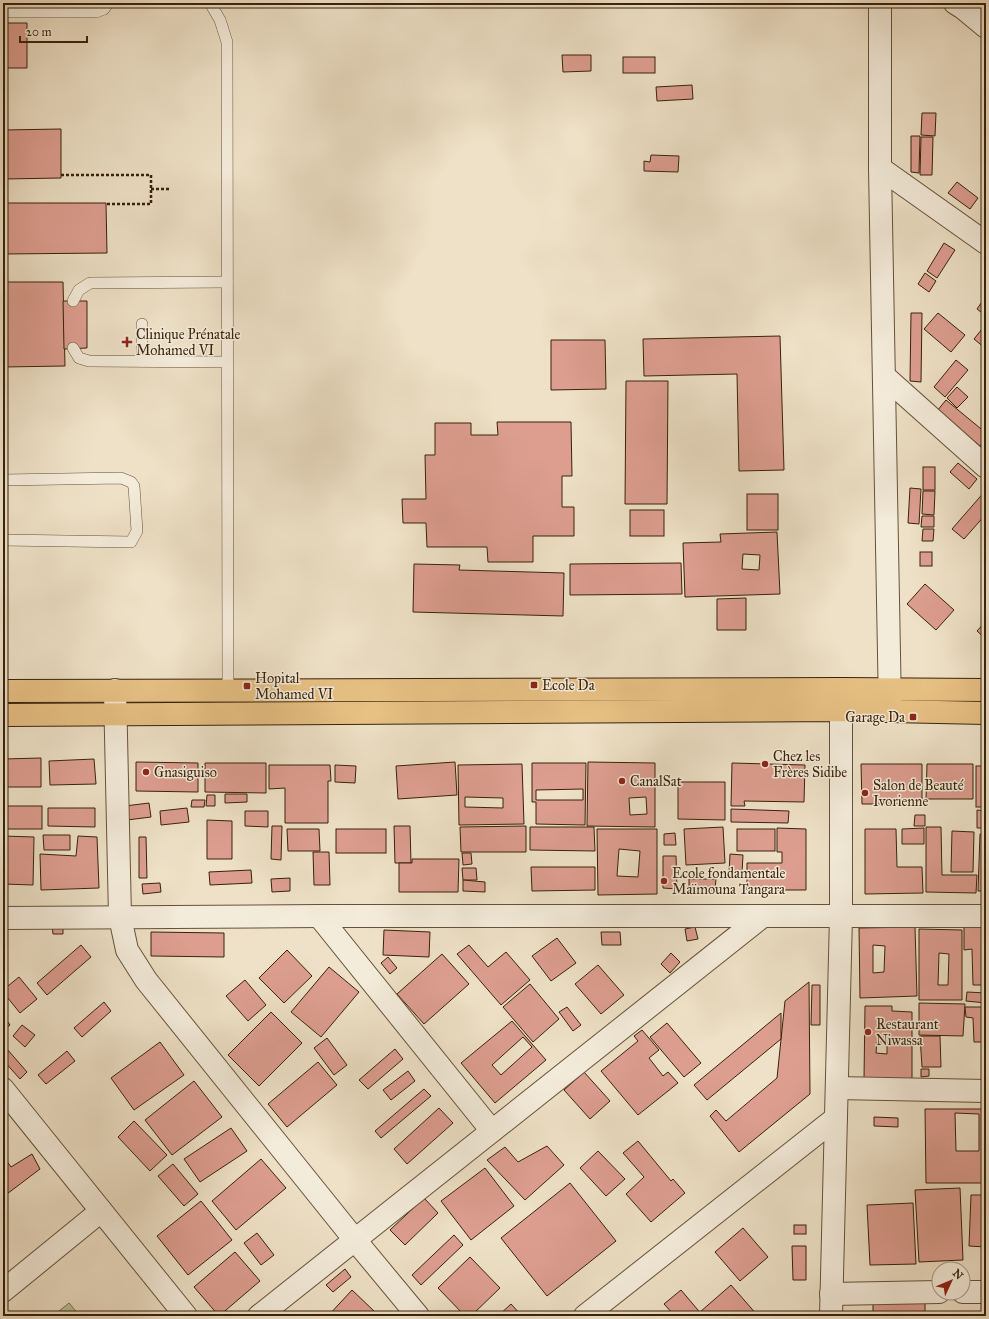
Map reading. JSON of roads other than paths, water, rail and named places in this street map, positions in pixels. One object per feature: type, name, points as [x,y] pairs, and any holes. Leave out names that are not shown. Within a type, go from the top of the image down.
[{"type":"highway","points":[[3,691],[986,690]]},
{"type":"highway","points":[[3,715],[841,710],[986,713]]},
{"type":"street","points":[[879,3],[880,168],[890,711]]},
{"type":"street","points":[[955,3],[964,8],[986,27]]},
{"type":"street","points":[[880,168],[986,243]]},
{"type":"street","points":[[884,376],[986,467]]},
{"type":"street","points":[[831,1316],[841,916],[841,689]]},
{"type":"street","points":[[115,690],[120,917],[127,950],[146,980],[418,1316]]},
{"type":"street","points":[[3,918],[319,916],[986,916]]},
{"type":"street","points":[[319,916],[492,1131]]},
{"type":"street","points":[[259,1316],[763,916]]},
{"type":"street","points":[[836,1088],[986,1091]]},
{"type":"street","points":[[3,1089],[186,1316]]},
{"type":"street","points":[[585,1316],[836,1118]]},
{"type":"street","points":[[3,1291],[101,1212]]},
{"type":"street","points":[[831,1294],[931,1292]]},
{"type":"street","points":[[971,1292],[986,1292]]},
{"type":"lane","points":[[3,12],[96,12],[104,9],[108,3]]},
{"type":"lane","points":[[210,3],[220,20],[227,42],[228,690]]},
{"type":"lane","points":[[73,301],[79,290],[90,283],[227,282]]},
{"type":"lane","points":[[142,324],[142,361]]},
{"type":"lane","points":[[73,348],[79,358],[89,361],[228,362]]},
{"type":"lane","points":[[3,480],[121,478],[131,482],[134,486],[137,531],[131,542],[3,540]]},
{"type":"place","name":"Clinique Prénatale Mohamed VI","points":[[127,342]]},
{"type":"place","name":"Ecole Da","points":[[534,685]]},
{"type":"place","name":"Hopital Mohamed VI","points":[[247,686]]},
{"type":"place","name":"Garage Da","points":[[913,717]]},
{"type":"place","name":"Chez les Frères Sidibe","points":[[765,764]]},
{"type":"place","name":"Gnasiguiso","points":[[146,772]]},
{"type":"place","name":"CanalSat","points":[[622,781]]},
{"type":"place","name":"Salon de Beauté Ivorienne","points":[[865,793]]},
{"type":"place","name":"Ecole fondamentale Maïmouna Tangara","points":[[664,881]]},
{"type":"place","name":"Restaurant Niwassa","points":[[868,1032]]}]
